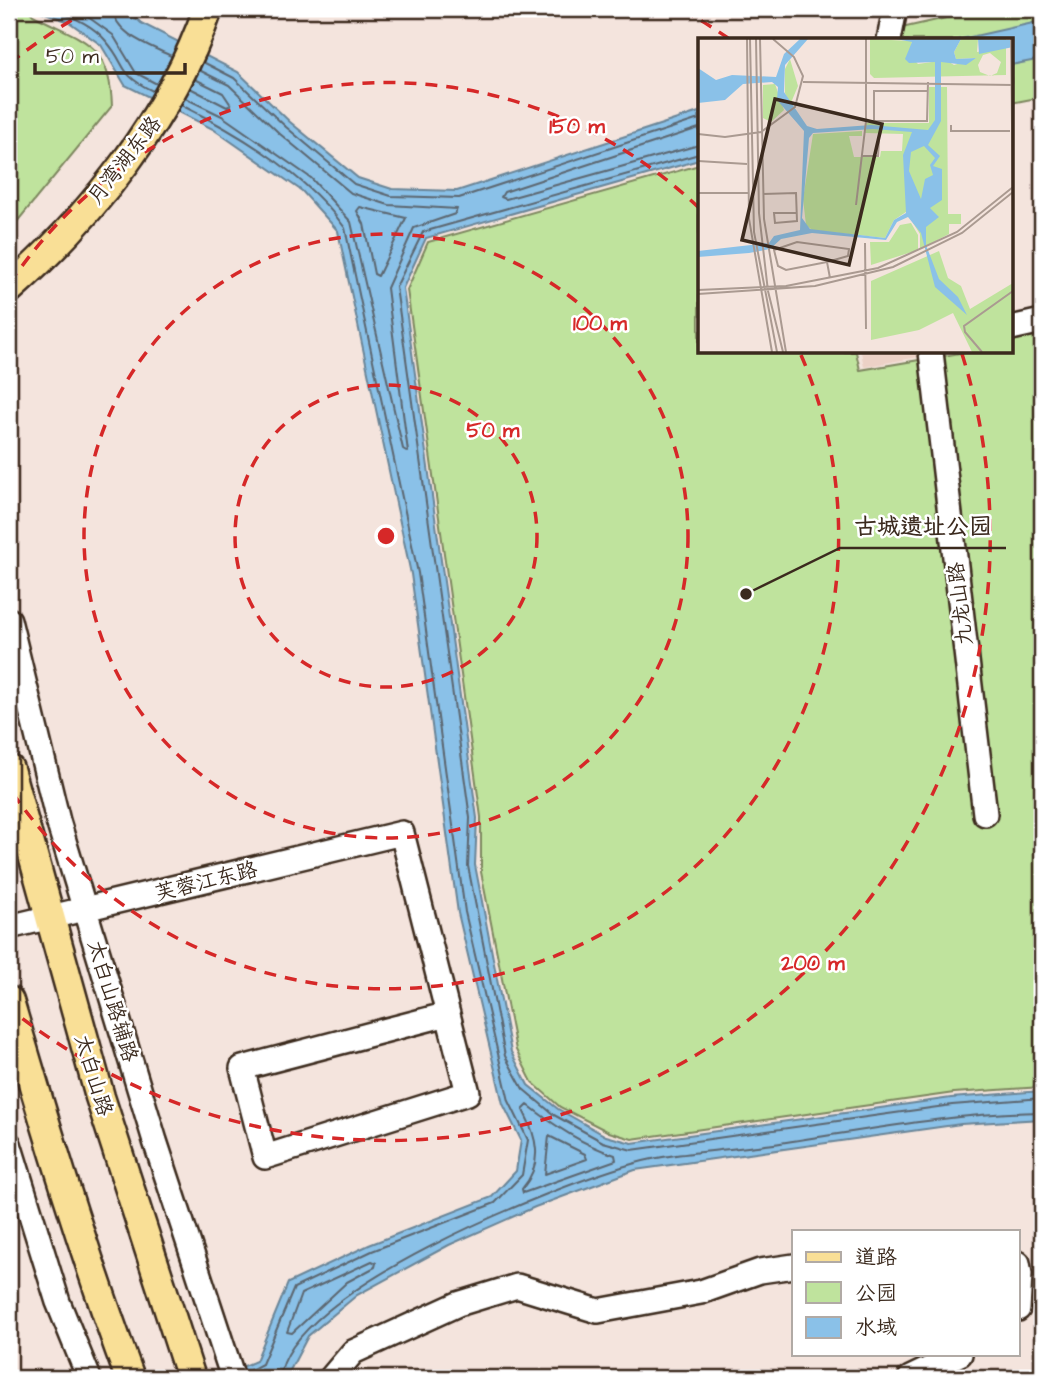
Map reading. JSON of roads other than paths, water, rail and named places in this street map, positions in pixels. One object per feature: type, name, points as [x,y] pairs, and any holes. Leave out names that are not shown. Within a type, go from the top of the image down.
[{"type":"main road","name":"月湾湖东路","points":[[9,289],[54,250],[159,117],[204,20]]},
{"type":"main road","name":"太白山路","points":[[9,769],[48,918],[100,1097],[191,1378]]},
{"type":"main road","points":[[9,1000],[66,1194],[131,1378]]},
{"type":"street","points":[[889,37],[895,9]]},
{"type":"street","points":[[1012,328],[1042,321]]},
{"type":"street","name":"九龙山路","points":[[931,354],[985,814]]},
{"type":"street","name":"太白山路辅路","points":[[9,620],[58,821],[230,1370]]},
{"type":"street","name":"芙蓉江东路","points":[[9,927],[402,833],[448,1014]]},
{"type":"street","points":[[448,1014],[468,1093],[265,1157],[243,1068],[448,1014]]},
{"type":"street","points":[[9,1144],[58,1302],[89,1378]]},
{"type":"street","points":[[331,1378],[353,1352],[458,1304],[517,1286],[598,1311],[701,1292],[760,1271],[792,1266]]},
{"type":"street","points":[[910,1378],[956,1356]]},
{"type":"water","points":[[35,9],[127,9],[141,23],[238,72],[290,122],[358,178],[392,189],[457,191],[698,112],[698,160],[426,238],[403,288],[477,818],[475,865],[511,1052],[528,1085],[558,1109],[606,1136],[632,1143],[951,1098],[1042,1091],[1042,1119],[961,1124],[635,1170],[535,1207],[449,1245],[357,1295],[308,1336],[286,1378],[216,1378],[256,1361],[288,1283],[369,1245],[492,1197],[516,1171],[521,1140],[503,1104],[458,913],[411,574],[338,231],[302,191],[213,129],[125,85],[101,45],[69,22]]},
{"type":"water","points":[[1042,21],[1042,59],[1012,65],[1012,38],[966,38]]},
{"type":"place","name":"古城遗址公园","points":[[746,594]]}]
